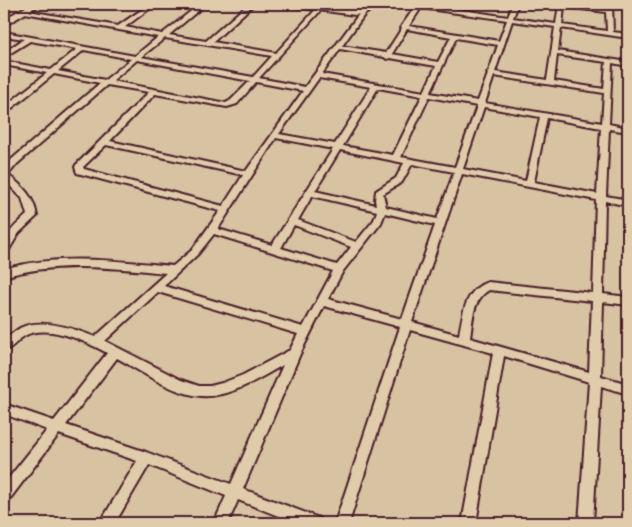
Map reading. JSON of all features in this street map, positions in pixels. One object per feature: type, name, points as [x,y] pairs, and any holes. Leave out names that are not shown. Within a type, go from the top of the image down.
[{"type":"street","points":[[4,23],[37,4]]},
{"type":"street","points":[[120,28],[153,4]]},
{"type":"street","points":[[4,251],[15,231],[32,216],[32,210],[23,192],[4,175],[14,162],[105,83],[204,4]]},
{"type":"street","points":[[208,43],[251,4]]},
{"type":"street","points":[[296,4],[345,11],[364,11]]},
{"type":"street","points":[[98,341],[195,252],[212,230],[223,209],[306,89],[364,11],[372,4]]},
{"type":"street","points":[[408,4],[628,36]]},
{"type":"street","points":[[464,12],[468,4]]},
{"type":"street","points":[[342,523],[457,169],[514,4]]},
{"type":"street","points":[[550,82],[561,4],[609,11]]},
{"type":"street","points":[[609,4],[610,34]]},
{"type":"street","points":[[387,57],[419,5]]},
{"type":"street","points":[[4,63],[227,105],[234,102],[256,80],[320,8]]},
{"type":"street","points":[[22,12],[278,55]]},
{"type":"street","points":[[404,28],[500,43]]},
{"type":"street","points":[[4,34],[306,89]]},
{"type":"street","points":[[396,158],[454,36]]},
{"type":"street","points":[[4,55],[30,38]]},
{"type":"street","points":[[338,47],[441,65]]},
{"type":"street","points":[[4,110],[83,48]]},
{"type":"street","points":[[554,52],[628,64]]},
{"type":"street","points":[[586,523],[596,380],[601,197],[609,61]]},
{"type":"street","points":[[490,73],[608,92]]},
{"type":"street","points":[[316,75],[628,130]]},
{"type":"street","points":[[275,248],[336,146],[376,86]]},
{"type":"street","points":[[154,92],[79,167],[80,171],[223,209]]},
{"type":"street","points":[[530,183],[544,116]]},
{"type":"street","points":[[274,134],[628,203]]},
{"type":"street","points":[[105,142],[248,174]]},
{"type":"street","points":[[4,160],[14,162]]},
{"type":"street","points":[[221,523],[236,492],[294,353],[323,302],[324,294],[339,269],[378,221],[382,209],[379,193],[399,180],[410,160]]},
{"type":"street","points":[[309,192],[440,223]]},
{"type":"street","points":[[292,221],[357,246]]},
{"type":"street","points":[[212,230],[339,269]]},
{"type":"street","points":[[4,273],[27,268],[92,263],[176,270]]},
{"type":"street","points":[[464,340],[474,296],[479,289],[488,286],[628,301]]},
{"type":"street","points":[[156,288],[306,332]]},
{"type":"street","points":[[323,302],[464,340],[628,389]]},
{"type":"street","points":[[4,346],[20,333],[44,328],[62,329],[98,341],[148,370],[200,391],[215,391],[230,385],[294,353]]},
{"type":"street","points":[[469,523],[499,350]]},
{"type":"street","points":[[4,495],[55,426],[115,352]]},
{"type":"street","points":[[4,409],[146,458],[314,523]]},
{"type":"street","points":[[107,523],[146,458]]}]
